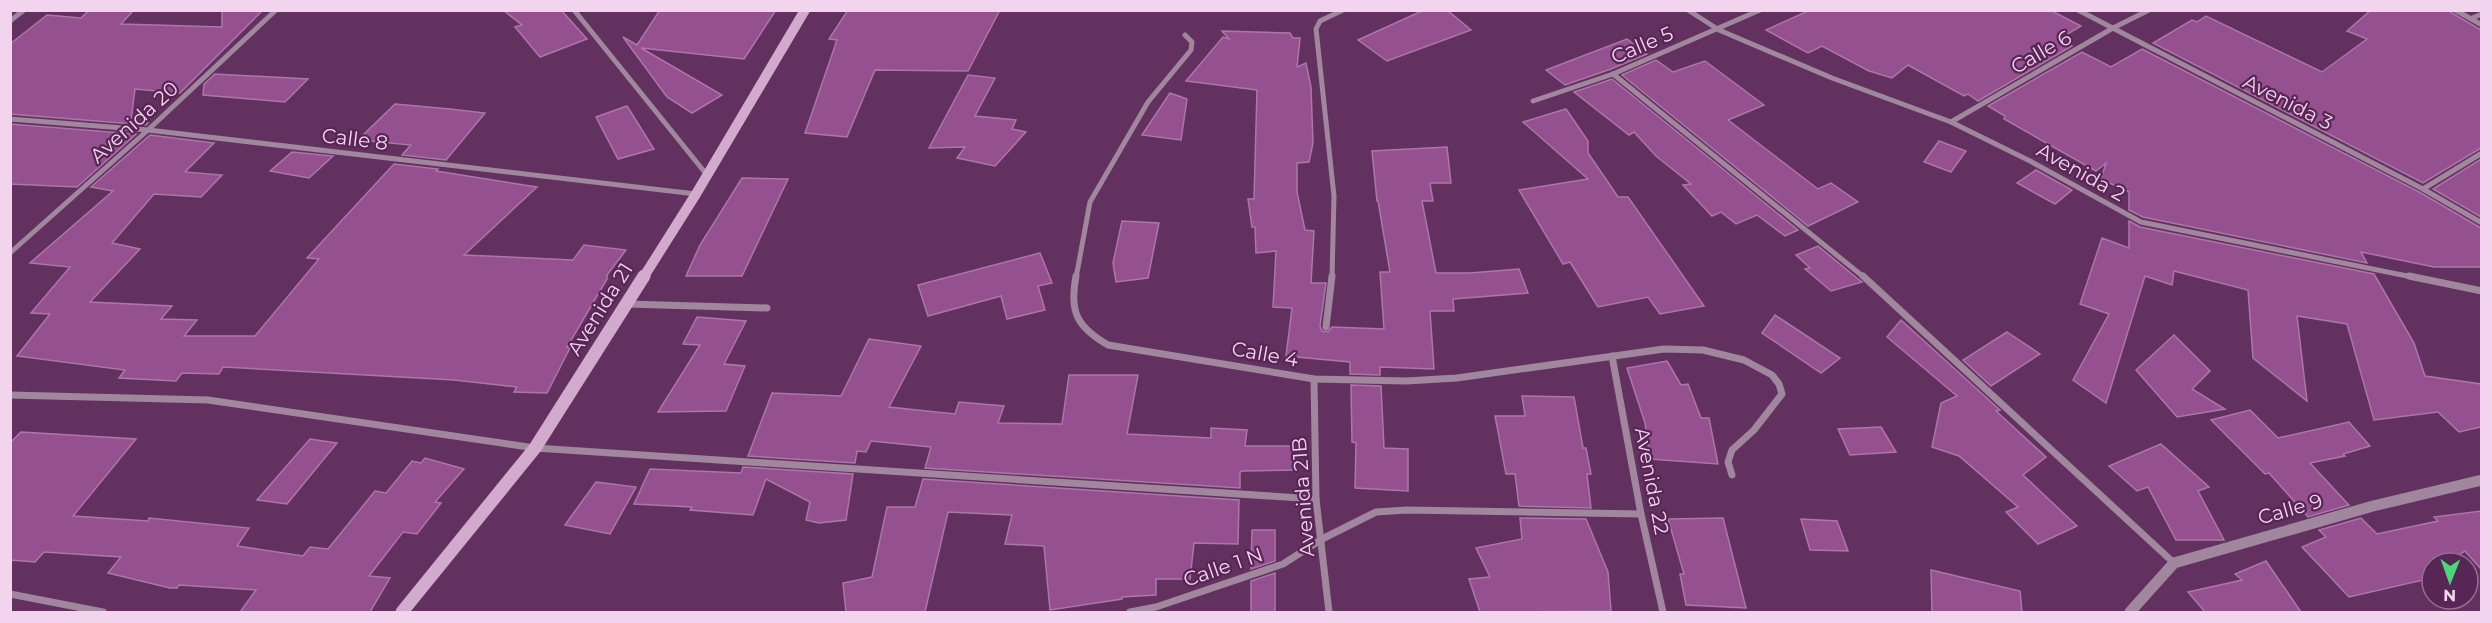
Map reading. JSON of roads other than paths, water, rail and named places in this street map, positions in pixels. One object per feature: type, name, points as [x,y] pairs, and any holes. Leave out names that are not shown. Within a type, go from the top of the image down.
[{"type":"main road","name":"Avenida 21","points":[[402,612],[535,448],[696,194],[805,10]]},
{"type":"street","points":[[10,21],[24,10]]},
{"type":"street","name":"Avenida 20","points":[[10,253],[148,130],[276,10]]},
{"type":"street","points":[[574,10],[707,175]]},
{"type":"street","points":[[1326,327],[1334,264],[1334,196],[1316,29],[1320,21],[1343,10]]},
{"type":"street","name":"Avenida 2","points":[[1688,10],[1719,30],[1832,78],[1951,122],[2030,161],[2141,222],[2481,291]]},
{"type":"street","name":"Calle 5","points":[[1533,101],[1613,74],[1719,30],[1760,10]]},
{"type":"street","name":"Avenida 3","points":[[2078,10],[2423,189],[2481,223]]},
{"type":"street","name":"Calle 6","points":[[1951,122],[2113,28],[2149,10]]},
{"type":"street","points":[[2455,10],[2481,25]]},
{"type":"street","points":[[2472,18],[2481,14]]},
{"type":"street","name":"Calle 4","points":[[1185,35],[1192,42],[1191,50],[1149,102],[1090,202],[1072,297],[1077,317],[1088,333],[1108,345],[1314,379],[1406,381],[1457,378],[1664,349],[1703,350],[1744,360],[1772,375],[1779,384],[1782,394],[1754,430],[1732,450],[1728,462],[1732,475]]},
{"type":"street","points":[[1613,74],[1873,284],[2174,563],[2130,612]]},
{"type":"street","name":"Calle 8","points":[[10,119],[148,130],[696,194]]},
{"type":"street","points":[[2423,189],[2481,153]]},
{"type":"street","points":[[626,304],[767,308]]},
{"type":"street","name":"Avenida 22","points":[[1612,356],[1641,514],[1663,612]]},
{"type":"street","name":"Avenida 21B","points":[[1314,379],[1316,499],[1329,612]]},
{"type":"street","points":[[10,395],[208,400],[535,448],[1316,499]]},
{"type":"street","name":"Calle 9","points":[[2174,563],[2373,506],[2481,480]]},
{"type":"street","name":"Calle 1 N","points":[[1130,612],[1156,607],[1283,564],[1322,539],[1376,512],[1397,510],[1641,514]]},
{"type":"street","points":[[10,594],[103,612]]}]
